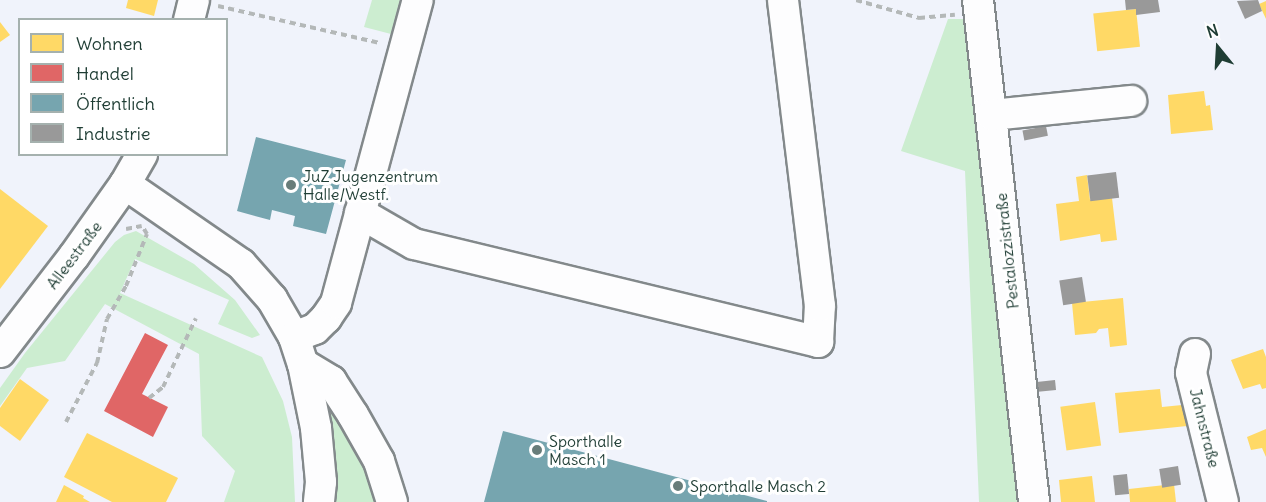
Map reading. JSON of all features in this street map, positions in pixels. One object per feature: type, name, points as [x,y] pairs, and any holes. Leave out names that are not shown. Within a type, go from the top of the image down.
[{"type":"street","points":[[190,18],[194,0]]},
{"type":"street","points":[[298,351],[336,303],[418,0]]},
{"type":"street","points":[[360,213],[414,244],[818,342],[820,306],[783,0]]},
{"type":"street","name":"Pestalozzistraße","points":[[979,6],[1034,502]]},
{"type":"street","points":[[992,115],[1131,101]]},
{"type":"street","name":"Alleestraße","points":[[0,352],[125,184],[141,156]]},
{"type":"street","points":[[125,184],[241,264],[272,299],[298,351],[316,428],[321,482],[320,502]]},
{"type":"street","points":[[298,351],[331,381],[348,406],[379,461],[393,502]]},
{"type":"street","name":"Jahnstraße","points":[[1195,354],[1191,373],[1223,502]]},
{"type":"path","points":[[194,0],[405,49]]},
{"type":"path","points":[[856,0],[919,18],[979,6]]},
{"type":"path","points":[[66,422],[98,363],[107,319],[126,286],[147,234],[142,226]]},
{"type":"path","points":[[149,398],[163,387],[196,318]]},
{"type":"green space","points":[[372,0],[400,0],[391,34],[364,27]]},
{"type":"green space","points":[[948,19],[963,19],[1019,502],[979,502],[965,171],[901,151]]},
{"type":"green space","points":[[136,231],[194,264],[235,300],[260,335],[252,338],[218,324],[229,300],[135,259],[120,293],[262,357],[283,401],[292,437],[295,502],[224,502],[235,471],[202,436],[199,354],[105,304],[65,361],[27,368],[0,406],[0,388],[25,353],[115,242],[124,235]]},
{"type":"green space","points":[[323,395],[359,449],[377,502],[331,502]]},
{"type":"building: Wohnen","points":[[128,0],[158,0],[154,16],[126,8]]},
{"type":"building: Wohnen","points":[[1266,1],[1266,19],[1259,4]]},
{"type":"building: Wohnen","points":[[1136,9],[1140,47],[1097,51],[1093,13]]},
{"type":"building: Wohnen","points":[[0,22],[10,35],[0,42]]},
{"type":"building: Wohnen","points":[[1204,91],[1206,106],[1210,105],[1213,130],[1171,134],[1168,95]]},
{"type":"building: Wohnen","points":[[1087,175],[1090,200],[1112,198],[1117,240],[1101,242],[1100,234],[1060,241],[1056,204],[1079,201],[1076,177]]},
{"type":"building: Wohnen","points":[[0,189],[48,226],[0,289]]},
{"type":"building: Wohnen","points":[[1123,298],[1127,345],[1110,347],[1108,328],[1099,329],[1096,333],[1075,335],[1072,303]]},
{"type":"building: Wohnen","points":[[1263,349],[1266,357],[1266,388],[1262,389],[1260,384],[1243,389],[1231,360]]},
{"type":"building: Wohnen","points":[[20,379],[49,400],[20,441],[0,426],[0,408]]},
{"type":"building: Wohnen","points":[[1160,389],[1162,407],[1182,405],[1187,426],[1119,433],[1115,393]]},
{"type":"building: Wohnen","points":[[1095,402],[1101,446],[1066,450],[1060,407]]},
{"type":"building: Wohnen","points":[[1266,429],[1266,457],[1262,448],[1251,450],[1247,437]]},
{"type":"building: Wohnen","points":[[87,433],[178,478],[166,502],[112,502],[64,477]]},
{"type":"building: Wohnen","points":[[1092,476],[1095,502],[1061,502],[1059,480]]},
{"type":"building: Wohnen","points":[[1174,484],[1176,502],[1130,502],[1129,489]]},
{"type":"building: Wohnen","points":[[64,485],[84,496],[83,498],[90,502],[56,502]]},
{"type":"building: Handel","points":[[145,333],[168,345],[142,394],[168,407],[153,437],[104,411]]},
{"type":"building: Öffentlich","name":"JuZ Jugenzentrum Halle/Westf.","points":[[256,137],[346,160],[326,234],[293,226],[295,216],[272,210],[270,220],[237,211]]},
{"type":"building: Öffentlich","name":"Sporthalle Masch 1","points":[[503,431],[767,501],[767,502],[484,502]]},
{"type":"building: Industrie","points":[[1125,0],[1158,0],[1160,12],[1136,15],[1136,9],[1126,10]]},
{"type":"building: Industrie","points":[[1258,0],[1262,11],[1245,19],[1237,1]]},
{"type":"building: Industrie","points":[[1046,126],[1048,136],[1024,140],[1022,131]]},
{"type":"building: Industrie","points":[[1116,172],[1119,198],[1090,201],[1087,176]]},
{"type":"building: Industrie","points":[[1082,277],[1086,302],[1063,305],[1059,281]]},
{"type":"building: Industrie","points":[[1055,380],[1056,390],[1033,392],[1032,382]]},
{"type":"building: Industrie","points":[[1178,466],[1181,485],[1162,488],[1159,469]]},
{"type":"building: Industrie","points":[[1127,474],[1129,494],[1115,495],[1113,475]]},
{"type":"place","name":"JuZ Jugenzentrum Halle/Westf.","points":[[291,185]]},
{"type":"place","name":"Sporthalle Masch 1","points":[[537,450]]},
{"type":"place","name":"Sporthalle Masch 2","points":[[678,486]]}]
